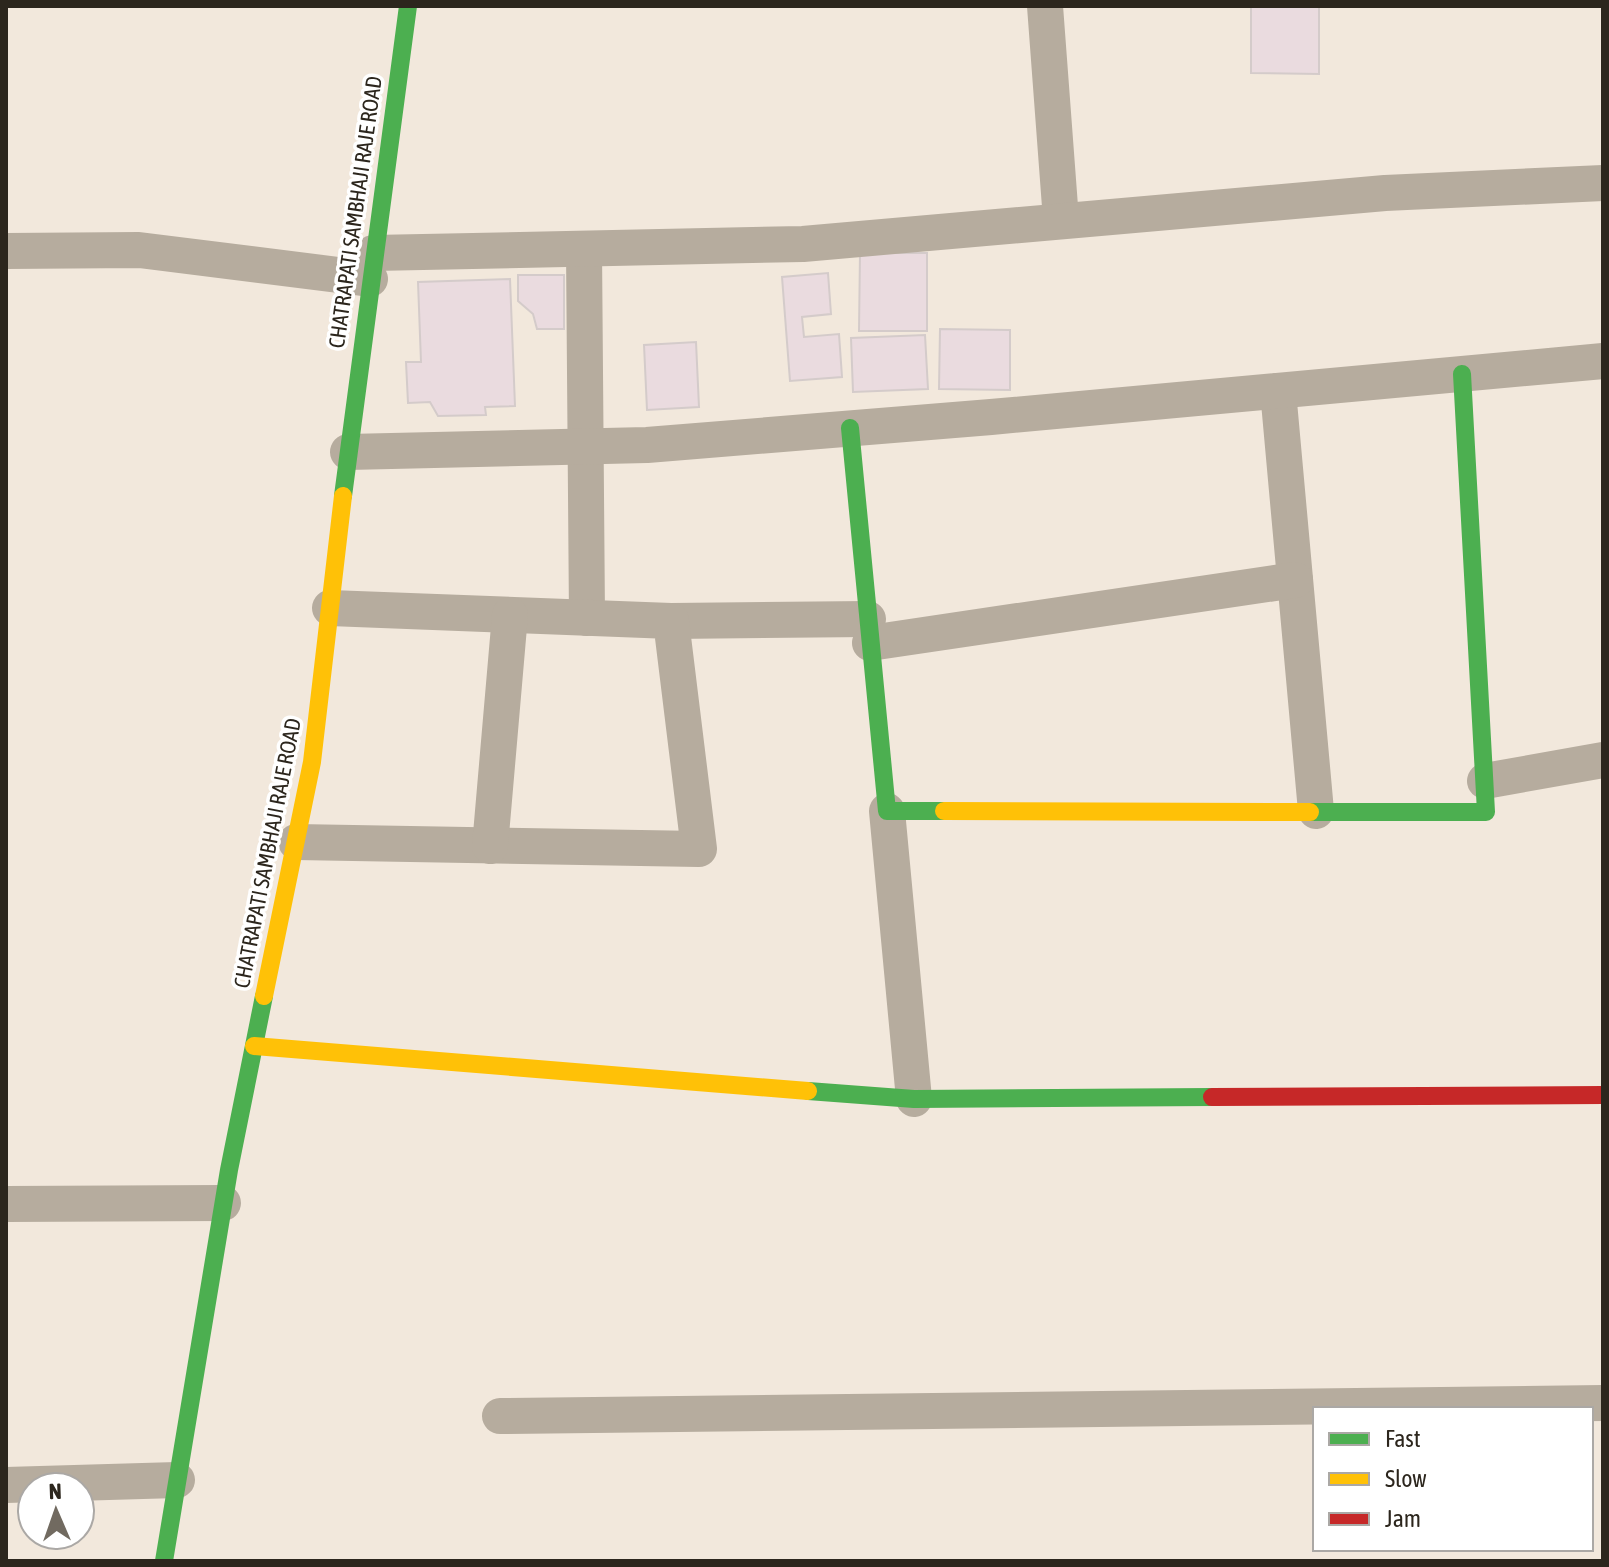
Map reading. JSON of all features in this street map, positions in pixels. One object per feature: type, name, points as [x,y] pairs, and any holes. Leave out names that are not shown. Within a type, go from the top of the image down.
[{"type":"street","name":"CHATRAPATI SAMBHAJI RAJE ROAD","points":[[164,1561],[223,1203],[312,762],[371,266],[408,6]]},
{"type":"street","points":[[1045,6],[1061,220]]},
{"type":"street","points":[[6,251],[139,250],[371,266],[584,249],[803,244],[1385,193],[1603,183]]},
{"type":"street","points":[[584,249],[587,618]]},
{"type":"street","points":[[348,452],[585,446],[850,428],[1603,361]]},
{"type":"street","points":[[887,811],[1486,812],[1462,374]]},
{"type":"street","points":[[1278,391],[1316,811]]},
{"type":"street","points":[[850,428],[914,1099]]},
{"type":"street","points":[[330,608],[869,631],[1295,580]]},
{"type":"street","points":[[490,846],[510,615]]},
{"type":"street","points":[[296,842],[699,849],[671,621]]},
{"type":"street","points":[[1485,781],[1603,760]]},
{"type":"street","points":[[254,1046],[914,1099],[1603,1095]]},
{"type":"street","points":[[6,1204],[223,1203]]},
{"type":"street","points":[[500,1416],[1603,1403]]},
{"type":"street","points":[[6,1485],[177,1480]]},
{"type":"building","points":[[1251,6],[1319,6],[1319,74],[1251,73]]},
{"type":"building","points":[[860,253],[927,253],[927,331],[859,331]]},
{"type":"building","points":[[828,273],[831,314],[802,317],[804,337],[839,334],[842,377],[790,381],[782,277]]},
{"type":"building","points":[[518,275],[564,275],[564,329],[537,329],[533,314],[518,301]]},
{"type":"building","points":[[510,279],[515,406],[485,407],[486,415],[438,416],[430,402],[408,403],[406,362],[421,362],[418,282]]},
{"type":"building","points":[[940,329],[1010,330],[1010,390],[939,389]]},
{"type":"building","points":[[925,335],[928,389],[853,392],[851,338]]},
{"type":"building","points":[[696,342],[699,407],[647,410],[644,345]]},
{"type":"traffic: fast","points":[[343,496],[408,6]]},
{"type":"traffic: fast","points":[[1310,812],[1486,812],[1462,374]]},
{"type":"traffic: fast","points":[[850,428],[887,811],[944,811]]},
{"type":"traffic: fast","points":[[164,1561],[229,1170],[264,996]]},
{"type":"traffic: fast","points":[[808,1091],[914,1099],[1212,1097]]},
{"type":"traffic: slow","points":[[264,996],[312,762],[343,496]]},
{"type":"traffic: slow","points":[[944,811],[1310,812]]},
{"type":"traffic: slow","points":[[254,1046],[808,1091]]},
{"type":"traffic: jam","points":[[1212,1097],[1603,1095]]}]
